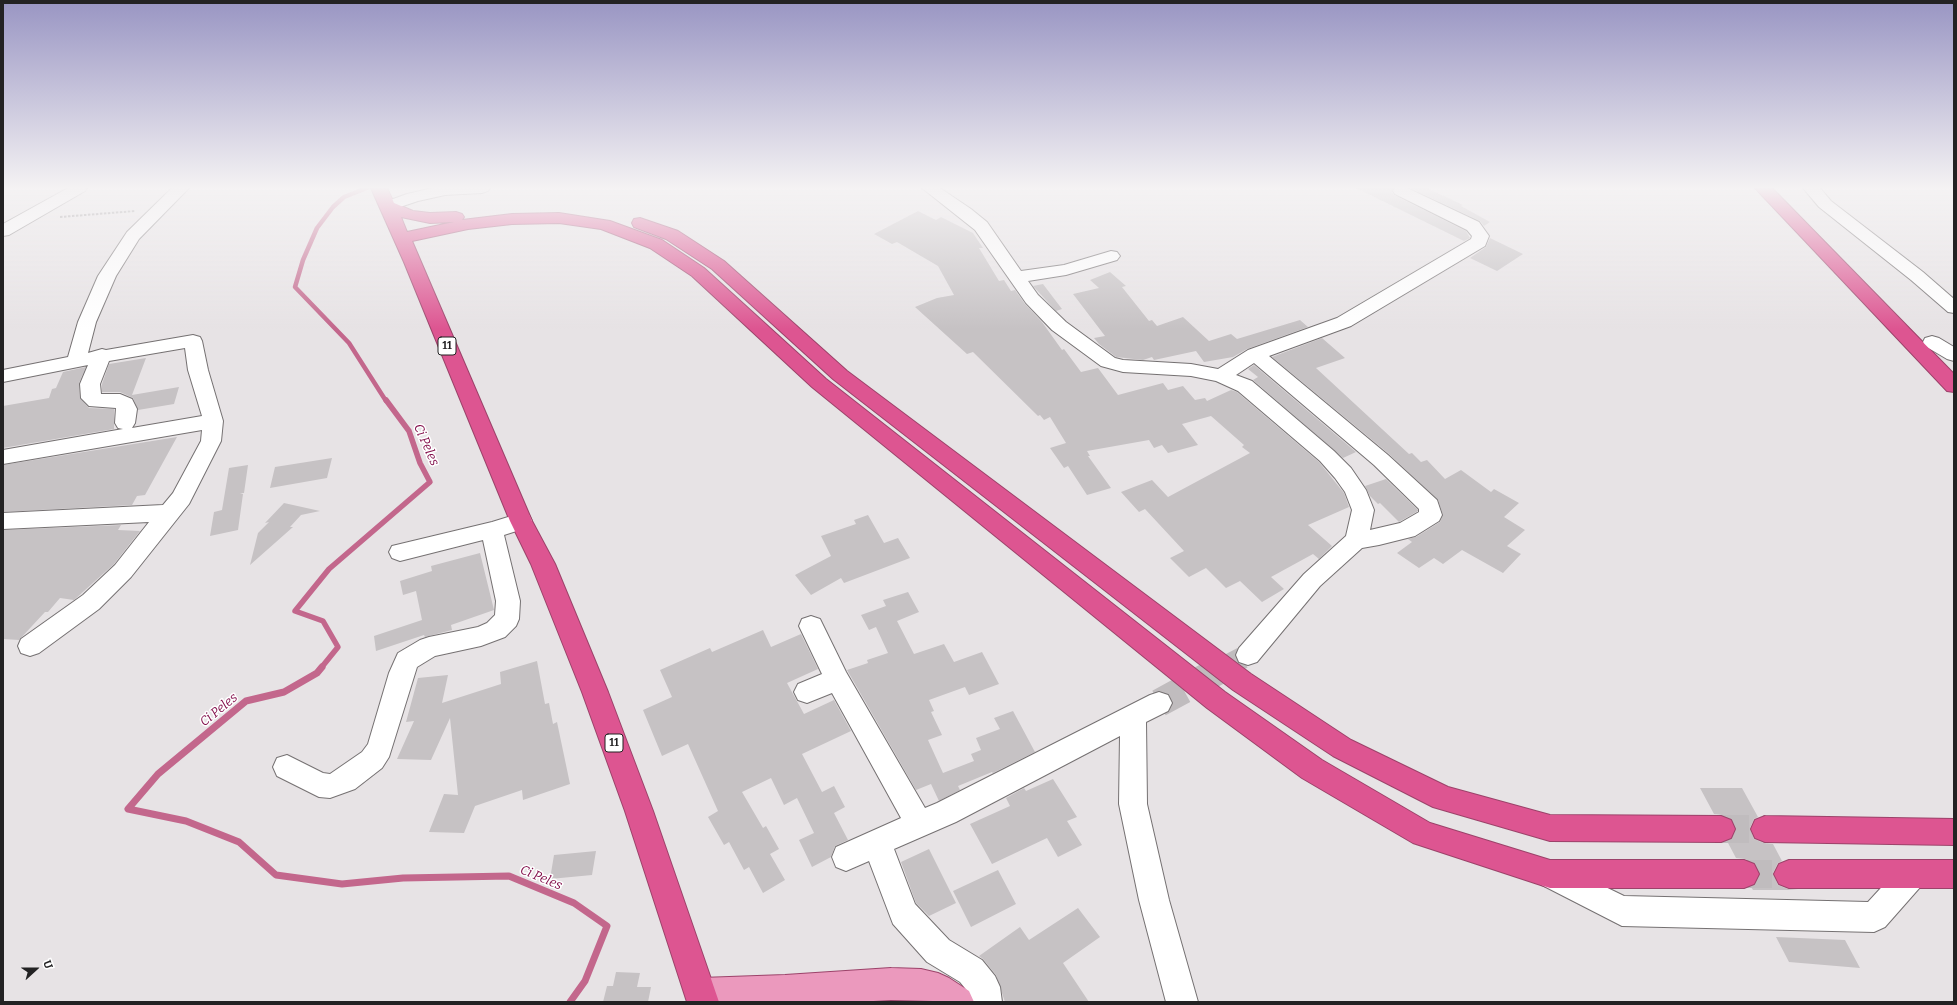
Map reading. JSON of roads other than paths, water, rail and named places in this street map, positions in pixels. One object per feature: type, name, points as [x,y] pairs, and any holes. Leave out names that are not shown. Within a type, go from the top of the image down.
[{"type":"highway","name":"11","points":[[402,235],[422,254],[424,291],[521,520],[543,564],[595,692],[639,811],[702,998]]},
{"type":"highway","points":[[422,254],[444,235]]},
{"type":"highway","points":[[631,235],[656,244],[698,272],[819,383],[1209,695],[1312,769],[1424,834],[1550,874],[1744,874]]},
{"type":"highway","points":[[672,235],[718,265],[840,375],[1242,682],[1342,748],[1443,798],[1550,828],[1721,829]]},
{"type":"highway","points":[[1808,235],[1954,386]]},
{"type":"highway","points":[[1826,235],[1954,364]]},
{"type":"highway","points":[[1765,829],[1954,832]]},
{"type":"highway","points":[[1789,874],[1954,874]]},
{"type":"main road","points":[[702,998],[891,984],[921,985],[938,989],[958,1002]]},
{"type":"street","points":[[76,360],[87,322],[107,276],[134,235]]},
{"type":"street","points":[[987,235],[1032,299],[1058,326],[1114,365],[1191,370],[1221,376],[1245,386],[1327,456],[1343,473],[1355,490],[1363,510],[1356,540],[1312,580],[1248,655]]},
{"type":"street","points":[[1221,376],[1255,354],[1344,322],[1479,242],[1480,235]]},
{"type":"street","points":[[1864,235],[1917,276],[1954,308]]},
{"type":"street","points":[[1016,277],[1066,270],[1111,256]]},
{"type":"street","points":[[3,376],[102,355],[193,341],[198,370],[210,407],[212,421],[211,441],[203,459],[181,498],[170,513],[123,571],[91,602],[30,646]]},
{"type":"street","points":[[1932,342],[1954,355]]},
{"type":"street","points":[[1255,354],[1380,460],[1429,506],[1432,511],[1431,515],[1407,530],[1379,537],[1356,540]]},
{"type":"street","points":[[102,355],[90,384],[91,398],[96,401],[120,401],[125,404],[127,409],[125,423]]},
{"type":"street","points":[[3,457],[212,421]]},
{"type":"street","points":[[3,521],[170,513]]},
{"type":"street","points":[[400,552],[492,530],[521,520]]},
{"type":"street","points":[[286,767],[319,785],[330,786],[345,780],[372,760],[380,749],[407,660],[429,647],[481,636],[496,630],[507,619],[508,601],[492,530]]},
{"type":"street","points":[[811,626],[837,679],[919,823]]},
{"type":"street","points":[[807,692],[837,679]]},
{"type":"street","points":[[846,857],[919,823],[946,813],[1159,703]]},
{"type":"street","points":[[1133,716],[1133,804],[1154,900],[1182,1002]]},
{"type":"street","points":[[877,843],[904,914],[938,951],[971,971],[984,987],[986,1002]]},
{"type":"street","points":[[1550,874],[1622,911],[1874,917],[1912,875]]},
{"type":"waterway","name":"Ci Peles","points":[[314,235],[303,260],[295,287],[349,343],[386,401]]},
{"type":"waterway","name":"Ci Peles","points":[[321,668],[338,647],[323,621],[295,611],[329,569],[430,482],[420,463],[409,431],[386,400]]},
{"type":"waterway","name":"Ci Peles","points":[[322,667],[317,673],[284,692],[246,701],[158,774],[128,809],[186,821],[239,842],[276,875],[342,884],[403,878],[509,876],[574,903],[607,926],[585,981],[570,1002]]},
{"type":"tunnel","points":[[1223,668],[1248,655]]},
{"type":"tunnel","points":[[1159,703],[1225,667]]},
{"type":"tunnel","points":[[1721,829],[1765,829]]},
{"type":"tunnel","points":[[1744,874],[1789,874]]}]
